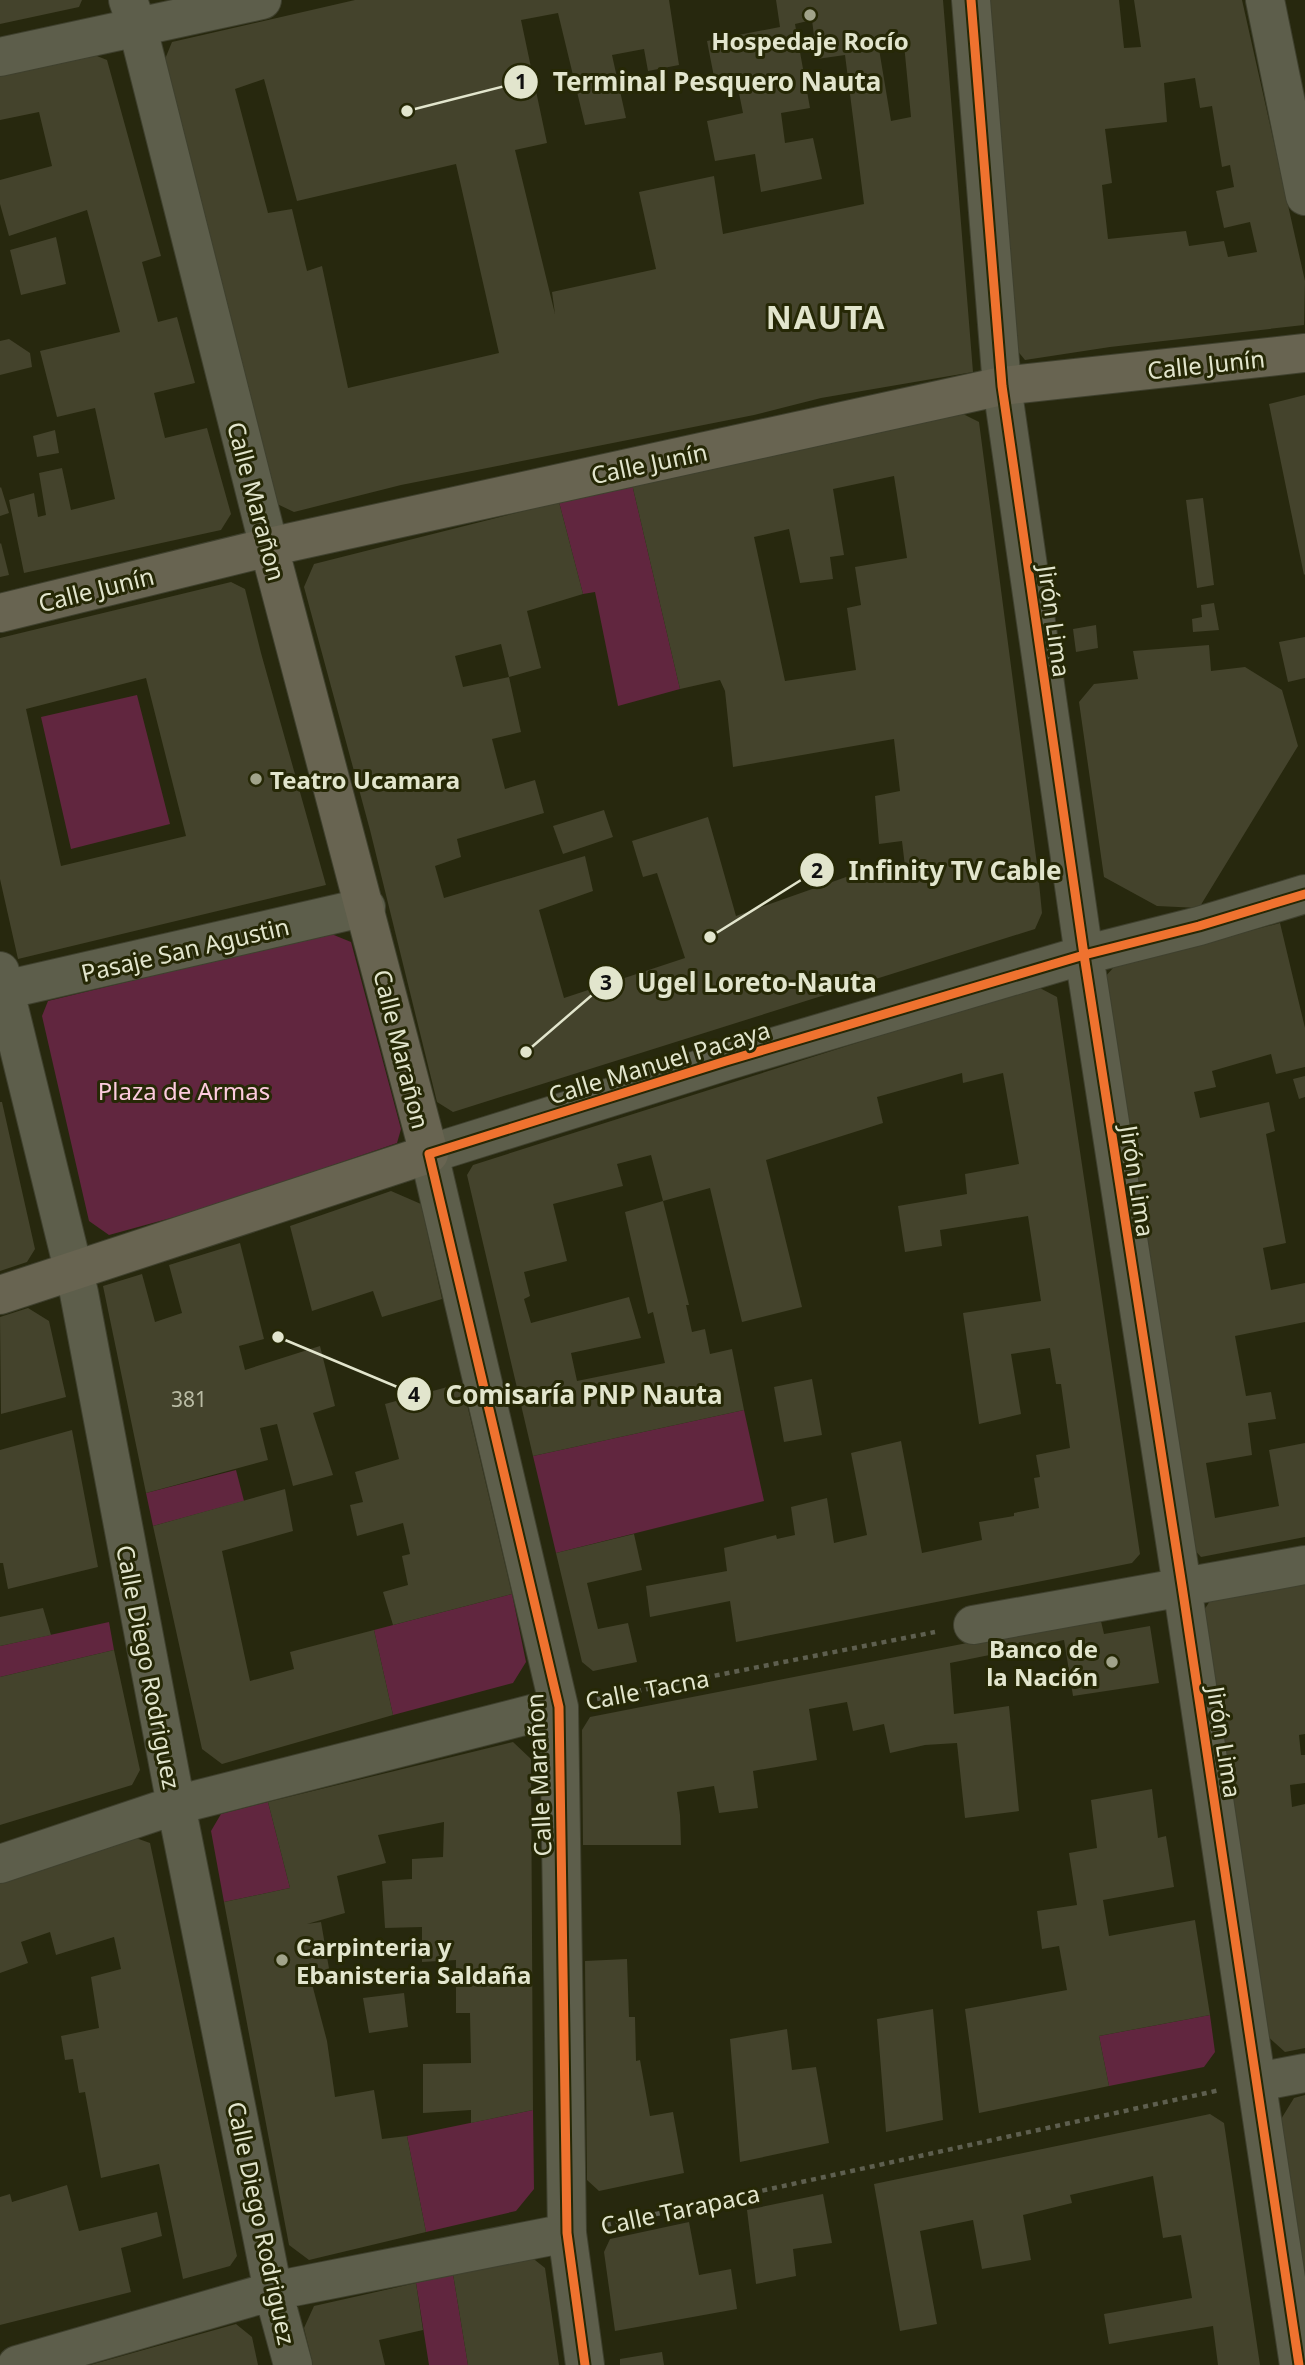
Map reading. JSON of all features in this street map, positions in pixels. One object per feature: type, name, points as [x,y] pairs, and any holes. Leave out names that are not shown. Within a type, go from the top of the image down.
[{"type":"main road","name":"Calle Junín","points":[[0,613],[269,547],[1002,386],[1305,354]]},
{"type":"main road","name":"Calle Marañon","points":[[269,547],[429,1154]]},
{"type":"main road","name":"Calle Manuel Pacaya","points":[[0,1295],[429,1154]]},
{"type":"street","points":[[0,57],[133,14],[262,0]]},
{"type":"street","name":"Jirón Lima","points":[[971,0],[1002,386],[1084,955],[1182,1586],[1298,2365]]},
{"type":"street","points":[[1265,0],[1305,196]]},
{"type":"street","name":"Calle Marañon","points":[[133,14],[269,547]]},
{"type":"street","name":"Calle Manuel Pacaya","points":[[429,1154],[726,1061],[1084,955],[1199,926],[1305,894]]},
{"type":"street","name":"Pasaje San Agustin","points":[[2,980],[366,907]]},
{"type":"street","name":"Calle Diego Rodriguez","points":[[2,980],[65,1230],[273,2291],[293,2365]]},
{"type":"street","name":"Calle Marañon","points":[[429,1154],[559,1707],[567,2233],[585,2365]]},
{"type":"street","points":[[973,1625],[1305,1565]]},
{"type":"street","name":"Calle Tacna","points":[[0,1864],[176,1805],[559,1707]]},
{"type":"street","points":[[1257,2082],[1305,2073]]},
{"type":"street","name":"Calle Tarapaca","points":[[17,2365],[273,2291],[567,2233]]},
{"type":"green space","points":[[632,484],[680,689],[618,706],[595,592],[583,594],[559,502]]},
{"type":"green space","points":[[137,695],[170,824],[71,849],[41,717]]},
{"type":"green space","name":"Plaza de Armas","points":[[329,933],[351,942],[401,1129],[397,1143],[211,1207],[109,1235],[89,1221],[42,1016],[48,1001]]},
{"type":"green space","points":[[744,1410],[764,1501],[556,1553],[533,1456]]},
{"type":"green space","points":[[236,1470],[244,1501],[153,1526],[146,1493]]},
{"type":"green space","points":[[512,1594],[526,1662],[513,1683],[393,1715],[374,1630]]},
{"type":"green space","points":[[109,1622],[114,1650],[0,1677],[0,1646]]},
{"type":"green space","points":[[268,1802],[290,1888],[224,1902],[211,1831],[221,1814]]},
{"type":"green space","points":[[1210,2015],[1215,2052],[1204,2067],[1109,2086],[1099,2036]]},
{"type":"green space","points":[[533,2110],[534,2189],[516,2211],[426,2232],[407,2136]]},
{"type":"green space","points":[[453,2274],[468,2365],[429,2365],[416,2283]]},
{"type":"building","points":[[0,0],[82,0],[79,7],[0,24]]},
{"type":"building","points":[[355,0],[669,0],[679,65],[648,71],[644,49],[612,55],[626,118],[585,125],[558,13],[521,20],[547,143],[515,150],[555,314],[552,292],[656,269],[639,192],[714,176],[723,234],[864,204],[845,55],[817,59],[812,20],[795,24],[810,108],[781,113],[785,143],[813,138],[822,179],[761,192],[755,154],[715,161],[707,121],[743,113],[736,78],[715,82],[707,41],[780,27],[776,0],[943,0],[973,372],[821,398],[754,415],[401,485],[294,512],[275,503],[163,64],[172,42]],"holes":[[[904,44],[911,117],[891,121],[879,49]],[[264,79],[297,201],[456,164],[499,353],[348,388],[322,266],[307,271],[292,209],[268,213],[235,89]]]},
{"type":"building","points":[[990,0],[1119,0],[1124,48],[1141,47],[1134,0],[1242,0],[1305,281],[1304,325],[1110,347],[1025,360],[1016,349]],"holes":[[[1195,78],[1200,108],[1212,106],[1222,167],[1230,165],[1234,187],[1216,191],[1224,228],[1250,222],[1257,252],[1228,257],[1224,241],[1189,246],[1186,231],[1108,239],[1102,185],[1112,183],[1105,129],[1167,122],[1164,83]]]},
{"type":"building","points":[[92,54],[107,60],[161,256],[142,262],[158,322],[177,317],[195,383],[154,393],[165,438],[207,428],[231,514],[221,530],[24,573],[9,500],[34,493],[38,517],[46,515],[39,473],[62,468],[71,510],[115,499],[95,408],[57,417],[40,351],[120,332],[87,210],[9,236],[0,204],[0,180],[52,166],[39,112],[0,120],[0,74]]},
{"type":"building","points":[[56,237],[66,284],[21,295],[10,250]]},
{"type":"building","points":[[9,339],[30,353],[32,367],[0,375],[0,341]]},
{"type":"building","points":[[1305,395],[1305,574],[1304,575],[1269,404]]},
{"type":"building","points":[[963,414],[979,422],[1038,872],[1042,913],[1035,929],[453,1112],[437,1102],[370,830],[304,587],[314,564],[559,502],[583,594],[527,611],[541,668],[509,677],[521,732],[492,739],[505,789],[535,780],[544,813],[457,839],[461,857],[435,866],[444,898],[585,856],[593,891],[539,910],[564,998],[685,958],[657,873],[643,877],[632,841],[708,817],[736,916],[880,865],[883,881],[906,875],[902,841],[879,844],[875,796],[900,791],[894,739],[733,767],[725,691],[720,680],[680,689],[632,484]],"holes":[[[894,476],[907,558],[855,567],[861,605],[847,608],[856,670],[785,681],[754,537],[789,529],[800,583],[833,579],[830,557],[844,555],[833,489]],[[501,644],[509,677],[463,687],[455,656]]]},
{"type":"building","points":[[55,430],[59,453],[37,457],[33,436]]},
{"type":"building","points":[[0,488],[9,513],[0,516]]},
{"type":"building","points":[[1203,498],[1214,585],[1197,588],[1186,500]]},
{"type":"building","points":[[0,544],[9,575],[0,577]]},
{"type":"building","points":[[231,582],[245,589],[326,885],[18,959],[0,879],[0,638]],"holes":[[[146,678],[186,836],[61,866],[26,709]]]},
{"type":"building","points":[[1214,603],[1219,630],[1193,632],[1192,619],[1202,617],[1201,605]]},
{"type":"building","points":[[1096,625],[1098,648],[1076,652],[1073,629]]},
{"type":"building","points":[[1305,637],[1305,678],[1288,682],[1279,642]]},
{"type":"building","points":[[1209,645],[1211,671],[1245,667],[1282,690],[1298,746],[1199,908],[1157,906],[1104,877],[1079,702],[1094,684],[1138,679],[1133,651]]},
{"type":"building","points":[[604,810],[613,837],[563,854],[553,826]]},
{"type":"building","points":[[1280,923],[1305,1028],[1305,1067],[1276,1074],[1271,1054],[1212,1071],[1216,1087],[1194,1092],[1200,1118],[1269,1102],[1275,1131],[1266,1134],[1286,1243],[1263,1248],[1271,1290],[1305,1283],[1305,1322],[1235,1336],[1246,1396],[1271,1392],[1276,1419],[1248,1423],[1252,1455],[1206,1463],[1215,1518],[1279,1506],[1269,1450],[1305,1443],[1305,1537],[1201,1557],[1190,1545],[1104,978],[1114,967]]},
{"type":"building","points":[[1036,986],[1057,997],[1140,1554],[1132,1563],[736,1642],[730,1601],[650,1617],[646,1586],[727,1571],[724,1548],[776,1535],[777,1539],[795,1535],[791,1507],[827,1498],[834,1543],[867,1535],[851,1453],[901,1441],[922,1553],[982,1540],[979,1522],[1014,1516],[1014,1513],[1039,1508],[1034,1478],[1040,1477],[1036,1455],[1070,1448],[1061,1384],[1056,1384],[1050,1348],[1011,1354],[1021,1414],[979,1424],[963,1313],[1041,1301],[1028,1216],[940,1230],[942,1246],[905,1252],[898,1206],[967,1194],[965,1174],[1019,1164],[1003,1073],[963,1083],[962,1073],[877,1097],[883,1123],[766,1160],[802,1307],[742,1322],[710,1188],[663,1201],[689,1305],[686,1305],[692,1332],[705,1329],[710,1354],[732,1349],[744,1410],[533,1456],[467,1175],[473,1165]],"holes":[[[651,1155],[663,1201],[625,1212],[648,1314],[653,1312],[665,1363],[577,1381],[571,1353],[641,1338],[629,1297],[531,1323],[524,1299],[530,1296],[524,1272],[567,1261],[553,1204],[623,1186],[617,1164]]]},
{"type":"building","points":[[1305,1076],[1305,1097],[1299,1099],[1293,1079]]},
{"type":"building","points":[[0,1102],[35,1249],[27,1262],[0,1271]]},
{"type":"building","points":[[391,1191],[421,1204],[442,1299],[382,1317],[373,1291],[312,1311],[290,1226]]},
{"type":"building","points":[[240,1243],[264,1339],[239,1346],[245,1370],[320,1346],[335,1406],[313,1413],[333,1475],[293,1486],[277,1424],[260,1428],[268,1460],[146,1493],[103,1286],[142,1274],[155,1322],[182,1313],[169,1265]]},
{"type":"building","points":[[28,1308],[49,1321],[66,1397],[1,1414],[0,1317]]},
{"type":"building","points":[[812,1379],[822,1435],[784,1442],[774,1387]]},
{"type":"building","points":[[462,1383],[512,1594],[393,1625],[383,1592],[408,1585],[402,1556],[410,1554],[403,1523],[357,1536],[350,1505],[363,1502],[355,1472],[399,1459],[385,1404]]},
{"type":"building","points":[[72,1430],[98,1567],[8,1589],[3,1563],[0,1563],[0,1450]]},
{"type":"building","points":[[285,1489],[293,1531],[222,1551],[250,1681],[294,1669],[290,1652],[374,1630],[393,1715],[222,1764],[202,1749],[153,1526]]},
{"type":"building","points":[[634,1534],[642,1570],[587,1583],[598,1629],[628,1623],[637,1662],[593,1671],[582,1662],[556,1553]]},
{"type":"building","points":[[1305,1581],[1305,1734],[1299,1735],[1301,1755],[1305,1755],[1305,1783],[1290,1785],[1292,1807],[1305,1804],[1305,2048],[1285,2052],[1264,2033],[1201,1615],[1213,1596]]},
{"type":"building","points":[[43,1608],[51,1635],[0,1646],[0,1617]]},
{"type":"building","points":[[1100,1617],[1104,1634],[1150,1626],[1159,1683],[1073,1696],[1064,1640],[950,1663],[954,1714],[1009,1706],[1019,1811],[965,1818],[957,1743],[925,1745],[890,1753],[884,1724],[853,1731],[847,1702],[809,1709],[817,1760],[753,1771],[758,1808],[719,1813],[714,1786],[677,1792],[681,1845],[583,1845],[582,1730],[590,1717]]},
{"type":"building","points":[[114,1650],[140,1770],[132,1785],[0,1825],[0,1677]]},
{"type":"building","points":[[513,1742],[531,1759],[533,2110],[471,2123],[471,2110],[423,2113],[423,2064],[471,2063],[470,2013],[456,2013],[456,1960],[422,1962],[422,1927],[385,1928],[382,1881],[412,1879],[412,1859],[443,1857],[444,1822],[378,1835],[386,1863],[337,1876],[345,1913],[307,1924],[321,1922],[331,1980],[312,1984],[327,2041],[335,2097],[374,2090],[382,2139],[407,2136],[426,2232],[309,2260],[289,2245],[224,1902],[290,1888],[268,1802]]},
{"type":"building","points":[[1152,1789],[1158,1838],[1166,1836],[1174,1887],[1103,1900],[1109,1936],[1195,1920],[1210,2015],[1099,2036],[1109,2086],[979,2113],[965,2009],[1067,1990],[1059,1946],[1042,1949],[1037,1911],[1077,1905],[1069,1853],[1097,1848],[1091,1800]]},
{"type":"building","points":[[133,1837],[150,1843],[237,2256],[230,2266],[183,2279],[159,2164],[101,2178],[85,2092],[79,2093],[73,2059],[65,2060],[61,2036],[99,2028],[91,1977],[121,1969],[114,1937],[56,1955],[50,1932],[21,1942],[28,1963],[0,1973],[0,1881]]},
{"type":"building","points":[[627,1959],[629,2017],[635,2017],[636,2061],[640,2060],[650,2116],[673,2112],[684,2173],[599,2191],[587,2180],[585,1961]]},
{"type":"building","points":[[404,1993],[408,2027],[369,2033],[363,1998]]},
{"type":"building","points":[[933,2009],[943,2120],[886,2132],[877,2019]]},
{"type":"building","points":[[787,2029],[792,2070],[816,2067],[829,2143],[740,2162],[730,2039]]},
{"type":"building","points":[[1305,2095],[1305,2290],[1278,2124],[1294,2098]]},
{"type":"building","points":[[1210,2114],[1224,2123],[1260,2365],[1218,2365],[1213,2326],[1109,2344],[1104,2314],[1192,2298],[1181,2235],[1163,2238],[1153,2176],[1070,2195],[1072,2203],[1023,2215],[1031,2260],[982,2269],[973,2220],[920,2231],[937,2324],[900,2331],[874,2184]]},
{"type":"building","points":[[67,2185],[79,2231],[157,2212],[162,2236],[121,2248],[131,2292],[0,2325],[0,2197],[10,2194],[12,2202]]},
{"type":"building","points":[[823,2194],[832,2243],[793,2249],[796,2276],[756,2284],[747,2210]]},
{"type":"building","points":[[689,2222],[699,2275],[731,2269],[737,2309],[615,2331],[604,2252],[610,2239]]},
{"type":"building","points":[[530,2256],[545,2268],[559,2365],[468,2365],[453,2274]]},
{"type":"building","points":[[416,2283],[423,2330],[379,2340],[385,2365],[313,2365],[304,2328],[314,2306]]},
{"type":"building","points":[[236,2324],[252,2337],[258,2365],[90,2365]]},
{"type":"building","points":[[662,2352],[664,2365],[620,2365],[620,2359]]},
{"type":"cycle path","points":[[971,0],[1002,386],[1084,955],[1299,2365]]},
{"type":"cycle path","points":[[585,2365],[567,2233],[559,1707],[429,1154],[726,1061],[1084,955],[1199,926],[1305,894]]},
{"type":"place","name":"Hospedaje Rocío","points":[[810,15]]},
{"type":"place","name":"Terminal Pesquero Nauta","points":[[407,111]]},
{"type":"place","name":"Teatro Ucamara","points":[[256,779]]},
{"type":"place","name":"Infinity TV Cable","points":[[710,937]]},
{"type":"place","name":"Ugel Loreto-Nauta","points":[[526,1052]]},
{"type":"place","name":"Comisaría PNP Nauta","points":[[278,1337]]},
{"type":"place","name":"Banco de la Nación","points":[[1112,1662]]},
{"type":"place","name":"Carpinteria y Ebanisteria Saldaña","points":[[282,1960]]},
{"type":"district","name":"NAUTA","points":[[826,316]]}]
